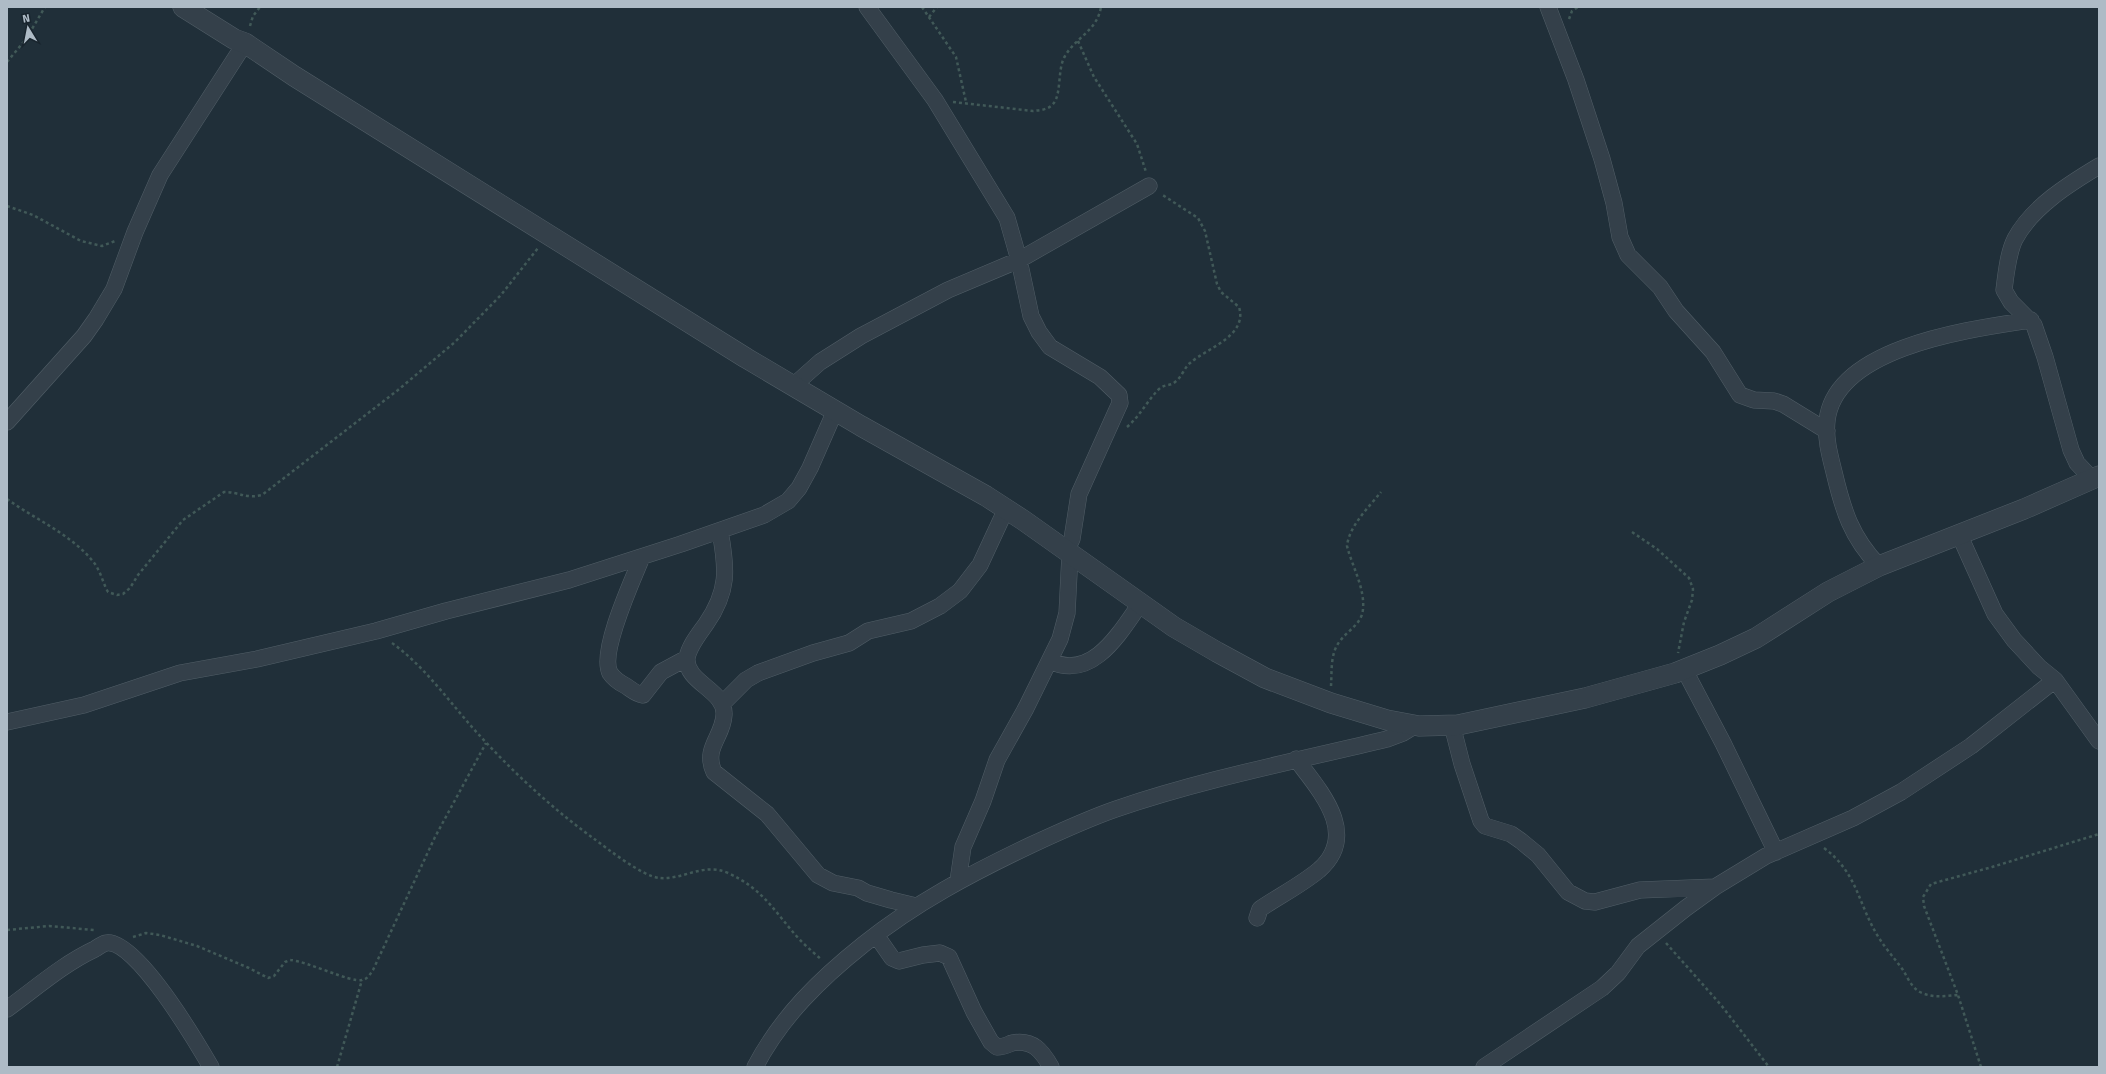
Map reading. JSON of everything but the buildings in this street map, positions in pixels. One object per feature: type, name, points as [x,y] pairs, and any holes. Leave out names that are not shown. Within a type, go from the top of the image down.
[{"type":"street","points":[[183,7],[234,39],[245,43],[294,76],[548,235],[794,386],[1006,509],[1174,627],[1265,678],[1331,703],[1387,720],[1416,725],[1452,725],[1524,712],[1585,698],[1680,671],[1720,656],[1756,638],[1828,592],[1879,566],[2095,478],[2078,463],[2071,450],[2045,357],[2031,320],[2011,302],[2004,290],[2016,239],[2040,209],[2058,194],[2099,166]]},
{"type":"street","points":[[867,7],[935,100],[1007,218],[1020,260],[1031,316],[1039,332],[1050,346],[1100,377],[1117,392],[1120,399],[1079,494],[1072,539],[1068,552],[1067,614],[1060,638],[1050,661],[994,766],[984,801],[963,847],[958,881]]},
{"type":"street","points":[[1548,7],[1576,80],[1602,159],[1614,203],[1620,237],[1628,255],[1660,287],[1676,310],[1713,352],[1740,394],[1754,400],[1774,401],[1783,404],[1827,431]]},
{"type":"street","points":[[7,422],[84,336],[96,319],[114,289],[135,232],[160,175],[245,43]]},
{"type":"street","points":[[794,386],[820,362],[861,336],[948,290],[1020,260],[1149,186]]},
{"type":"street","points":[[1879,566],[1865,551],[1853,532],[1843,508],[1828,444],[1827,431],[1828,416],[1838,393],[1852,376],[1871,362],[1891,352],[1922,342],[1965,332],[2031,320]]},
{"type":"street","points":[[7,722],[84,705],[180,673],[257,659],[376,631],[446,611],[569,580],[720,531],[764,514],[788,501],[799,488],[810,468],[835,411]]},
{"type":"street","points":[[722,704],[741,684],[758,673],[813,653],[849,643],[868,631],[911,621],[940,606],[960,591],[980,565],[1006,509]]},
{"type":"street","points":[[720,531],[726,571],[722,595],[715,611],[690,649],[687,658],[690,670],[722,704],[724,714],[722,725],[710,756],[710,764],[714,772],[767,814],[818,875],[833,883],[858,888],[885,898],[916,906]]},
{"type":"street","points":[[1959,534],[1995,614],[2014,640],[2039,667],[2055,680],[2099,741]]},
{"type":"street","points":[[642,557],[625,599],[609,646],[607,656],[610,672],[616,680],[638,694],[643,694],[661,672],[687,658]]},
{"type":"street","points":[[1050,661],[1066,667],[1084,664],[1098,655],[1119,634],[1140,604]]},
{"type":"street","points":[[1680,671],[1723,743],[1776,852]]},
{"type":"street","points":[[1484,1067],[1602,988],[1618,973],[1638,946],[1715,887],[1745,867],[1852,818],[1901,792],[1971,746],[2055,680]]},
{"type":"street","points":[[754,1067],[766,1045],[793,1009],[832,969],[916,906],[958,881],[1062,831],[1115,810],[1191,786],[1296,759],[1387,739],[1403,733],[1416,725]]},
{"type":"street","points":[[1452,725],[1462,764],[1481,822],[1485,826],[1511,834],[1521,841],[1538,855],[1568,892],[1577,898],[1595,902],[1640,890],[1715,887]]},
{"type":"street","points":[[1257,918],[1260,909],[1319,870],[1331,854],[1336,841],[1337,825],[1333,813],[1296,759]]},
{"type":"street","points":[[876,935],[892,958],[899,961],[940,953],[949,957],[974,1012],[991,1042],[997,1047],[1025,1042],[1035,1045],[1051,1067]]},
{"type":"street","points":[[7,1009],[79,956],[105,944],[114,943],[137,960],[173,1006],[212,1067]]},
{"type":"path","points":[[7,62],[26,39],[45,7]]},
{"type":"path","points":[[922,7],[956,57],[966,102]]},
{"type":"path","points":[[929,17],[938,7]]},
{"type":"path","points":[[935,100],[966,102],[1033,111],[1045,109],[1052,105],[1056,99],[1063,62],[1078,41],[1091,30],[1097,21],[1101,7]]},
{"type":"path","points":[[1078,41],[1094,77],[1137,144],[1146,167],[1149,186],[1198,218],[1206,231],[1217,284],[1221,292],[1239,307],[1241,314],[1235,330],[1211,350],[1186,366],[1180,378],[1174,384],[1160,388],[1138,416],[1124,429]]},
{"type":"path","points":[[7,206],[33,215],[81,241],[93,245],[102,246],[135,232]]},
{"type":"path","points":[[7,499],[53,527],[84,552],[100,572],[108,592],[117,595],[123,594],[130,588],[138,575],[183,520],[224,492],[232,492],[251,498],[262,495],[404,385],[455,342],[501,295],[548,235]]},
{"type":"path","points":[[1331,703],[1333,654],[1340,641],[1360,619],[1363,608],[1360,587],[1347,546],[1348,540],[1366,509],[1381,492]]},
{"type":"path","points":[[1632,532],[1657,549],[1689,578],[1692,600],[1684,622],[1680,671]]},
{"type":"path","points":[[376,631],[411,656],[486,743],[539,795],[580,828],[650,876],[667,878],[710,868],[727,872],[753,888],[771,904],[799,939],[832,969]]},
{"type":"path","points":[[114,943],[146,933],[160,935],[197,946],[268,978],[274,976],[285,962],[290,960],[351,979],[362,980],[367,978],[374,970],[435,837],[486,743]]},
{"type":"path","points":[[1981,1067],[1958,995],[1924,906],[1923,897],[1931,884],[2099,834]]},
{"type":"path","points":[[1806,838],[1835,856],[1848,872],[1862,898],[1878,938],[1912,985],[1920,993],[1935,996],[1958,995]]},
{"type":"path","points":[[7,930],[49,926],[97,930]]},
{"type":"path","points":[[1656,932],[1722,1005],[1769,1067]]},
{"type":"path","points":[[337,1067],[362,980]]}]
